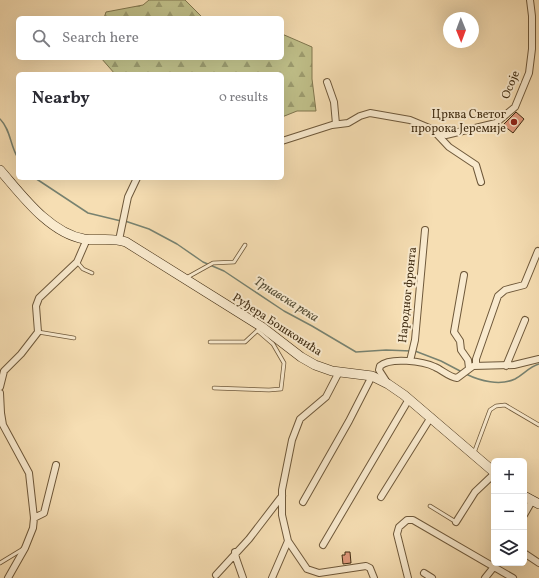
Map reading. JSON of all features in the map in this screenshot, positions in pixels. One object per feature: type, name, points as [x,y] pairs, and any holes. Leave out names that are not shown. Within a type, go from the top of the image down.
[{"type":"main road","name":"Руђера Бошковића","points":[[0,170],[27,202],[55,226],[68,234],[88,239],[119,240],[137,248],[306,360],[327,370],[372,376],[388,384],[431,417],[491,470]]},
{"type":"street","name":"Осоје","points":[[284,140],[336,124],[348,123],[360,116],[370,113],[410,120],[446,135],[496,123],[515,107],[529,73],[532,49],[530,0]]},
{"type":"street","points":[[327,82],[334,102],[336,124]]},
{"type":"street","points":[[434,131],[449,147],[476,165],[481,182]]},
{"type":"street","points":[[119,240],[129,192],[136,180]]},
{"type":"street","name":"Народног фронта","points":[[410,361],[414,347],[425,230]]},
{"type":"street","points":[[0,387],[4,371],[22,354],[38,332],[37,302],[77,262],[88,239]]},
{"type":"street","points":[[476,366],[476,359],[498,296],[505,290],[524,285],[538,251]]},
{"type":"street","points":[[464,275],[454,332],[460,341],[461,350],[468,360],[468,369],[476,366],[506,366],[539,359]]},
{"type":"street","points":[[506,366],[525,320]]},
{"type":"street","name":"Народног фронта","points":[[388,361],[410,361],[431,365],[454,378],[460,378],[468,369]]},
{"type":"street","name":"Руђера Бошковића","points":[[388,361],[380,366],[379,370],[388,384]]},
{"type":"street","points":[[339,372],[326,397],[300,419],[292,440],[282,496],[282,515],[288,541],[308,569],[318,573],[366,566],[370,568],[374,578]]},
{"type":"street","points":[[303,502],[349,422],[372,376]]},
{"type":"street","points":[[0,393],[3,425],[29,473],[34,518],[33,528],[25,548],[8,578]]},
{"type":"street","points":[[323,545],[409,399]]},
{"type":"street","points":[[381,496],[431,417]]},
{"type":"street","points":[[34,518],[44,513],[56,464]]},
{"type":"street","name":"Руђера Бошковића","points":[[456,522],[475,492],[491,476]]},
{"type":"street","points":[[216,575],[249,539],[282,496]]},
{"type":"street","points":[[527,509],[532,500]]},
{"type":"street","points":[[408,578],[397,534],[399,527],[407,520],[412,520],[491,563]]},
{"type":"street","points":[[272,578],[288,541]]},
{"type":"street","points":[[236,552],[236,558],[243,578]]},
{"type":"street","points":[[527,555],[539,562]]},
{"type":"street","points":[[485,578],[494,566]]},
{"type":"street","points":[[496,566],[514,578]]},
{"type":"street","points":[[424,573],[432,578]]},
{"type":"lane","points":[[184,279],[212,263],[234,262],[245,245]]},
{"type":"lane","points":[[77,262],[83,269],[92,273]]},
{"type":"lane","points":[[210,342],[245,342],[260,329]]},
{"type":"lane","name":"Руђера Бошковића","points":[[214,388],[281,389],[284,363],[273,344],[260,329]]},
{"type":"lane","points":[[38,332],[74,338]]},
{"type":"lane","points":[[474,454],[490,410],[496,406],[506,405],[539,425]]},
{"type":"lane","name":"Руђера Бошковића","points":[[430,506],[456,522]]},
{"type":"lane","points":[[0,563],[25,548]]},
{"type":"green space","points":[[149,0],[185,0],[201,16],[105,16],[106,12],[143,5]]},
{"type":"green space","points":[[284,35],[312,47],[312,79],[316,111],[297,111],[284,116],[284,72],[113,72],[103,60],[284,60]]},
{"type":"building","name":"Црква Светог пророка Јеремије","points":[[516,112],[524,119],[513,133],[503,125]]},
{"type":"building","points":[[345,552],[350,552],[351,563],[343,564],[342,555],[345,555]]},
{"type":"waterway","name":"Трнавска река","points":[[0,119],[4,123],[16,155]]},
{"type":"waterway","name":"Трнавска река","points":[[38,180],[88,213],[121,221]]},
{"type":"waterway","name":"Трнавска река","points":[[125,221],[149,229],[177,244],[203,262],[224,271],[284,311],[356,352],[386,350],[411,351]]},
{"type":"waterway","name":"Трнавска река","points":[[415,351],[441,361],[462,372]]},
{"type":"waterway","name":"Трнавска река","points":[[466,374],[484,381],[503,382],[515,379],[539,364]]},
{"type":"place","name":"Црква Светог пророка Јеремије","points":[[514,122]]}]
